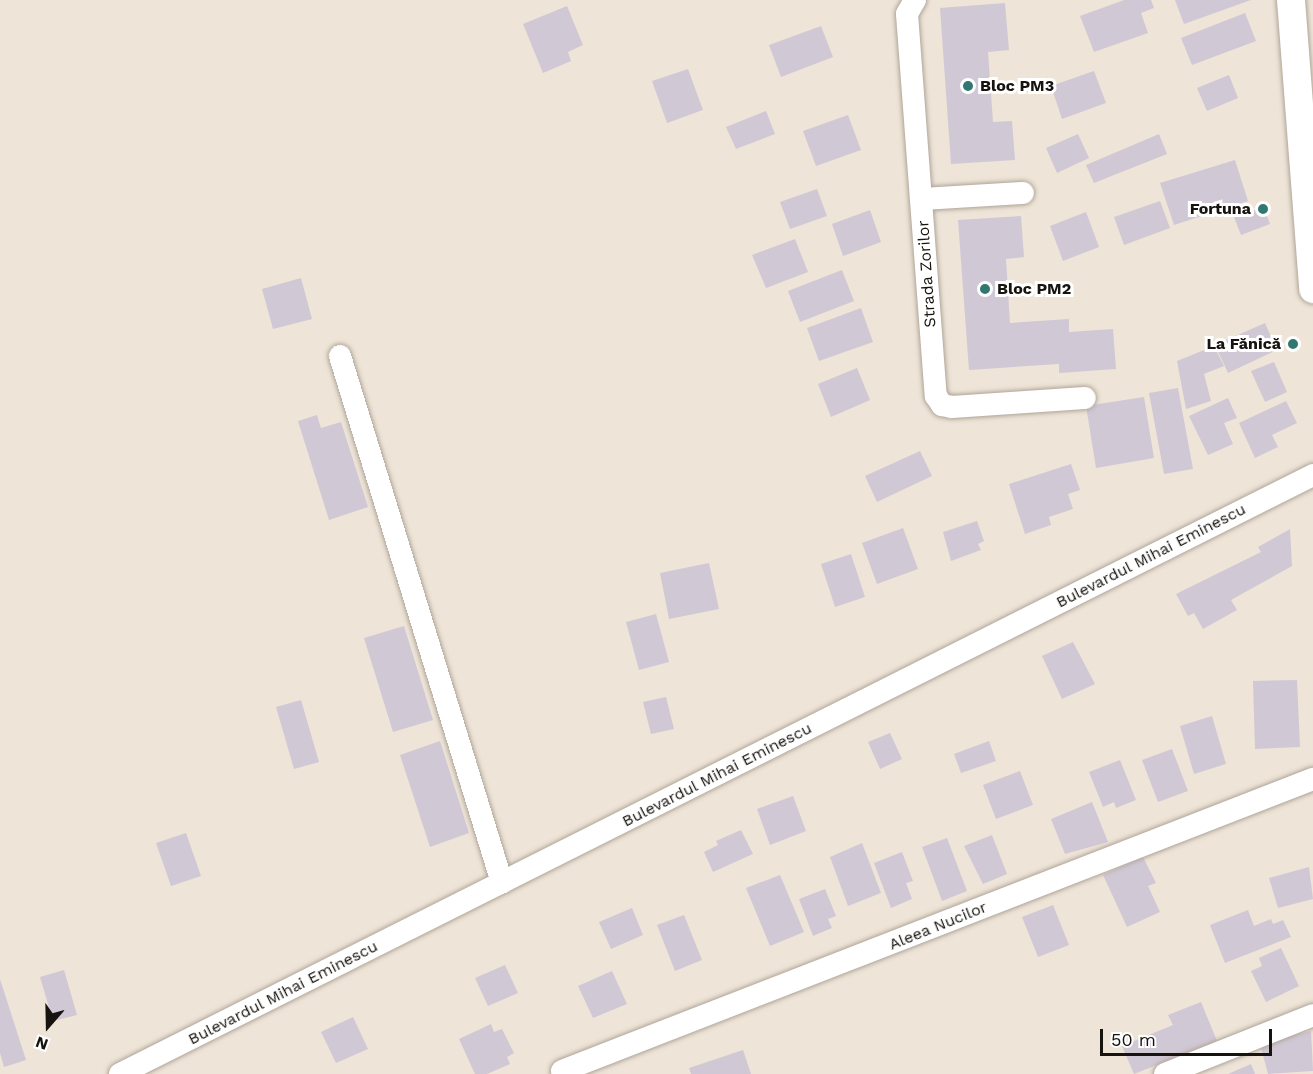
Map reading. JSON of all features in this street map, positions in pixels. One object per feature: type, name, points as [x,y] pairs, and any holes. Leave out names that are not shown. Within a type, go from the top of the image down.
[{"type":"main road","points":[[1291,0],[1311,223],[1313,289]]},
{"type":"street","name":"Strada Zorilor","points":[[915,0],[907,14],[936,396],[942,405],[1085,398]]},
{"type":"street","points":[[921,199],[1023,193]]},
{"type":"street","points":[[340,356],[502,883]]},
{"type":"street","name":"Bulevardul Mihai Eminescu","points":[[120,1074],[1313,475]]},
{"type":"street","name":"Aleea Nucilor","points":[[562,1071],[1313,780]]},
{"type":"street","points":[[1165,1074],[1313,1015]]},
{"type":"building","points":[[1124,0],[1151,0],[1154,8],[1141,13],[1148,33],[1094,52],[1080,16]]},
{"type":"building","points":[[1175,0],[1251,0],[1184,24]]},
{"type":"building","name":"Bloc PM3","points":[[1005,3],[1009,50],[988,52],[993,122],[1012,121],[1015,160],[951,164],[940,8]]},
{"type":"building","points":[[567,6],[583,45],[568,52],[571,61],[543,73],[523,24]]},
{"type":"building","points":[[1245,13],[1256,41],[1192,65],[1181,38]]},
{"type":"building","points":[[821,26],[833,57],[781,77],[769,45]]},
{"type":"building","points":[[688,69],[703,110],[667,123],[652,81]]},
{"type":"building","points":[[1094,71],[1106,103],[1062,119],[1051,86]]},
{"type":"building","points":[[1229,75],[1238,98],[1207,111],[1197,88]]},
{"type":"building","points":[[766,111],[775,134],[736,149],[726,127]]},
{"type":"building","points":[[848,115],[861,150],[816,166],[803,131]]},
{"type":"building","points":[[1078,134],[1089,158],[1057,173],[1046,148]]},
{"type":"building","points":[[1159,134],[1167,154],[1094,183],[1086,165]]},
{"type":"building","points":[[1235,160],[1248,201],[1174,225],[1160,183]]},
{"type":"building","points":[[817,189],[827,216],[790,229],[780,202]]},
{"type":"building","points":[[1160,201],[1170,228],[1124,245],[1114,217]]},
{"type":"building","points":[[1263,206],[1270,224],[1241,235],[1234,217]]},
{"type":"building","points":[[870,210],[881,242],[843,256],[832,224]]},
{"type":"building","points":[[1086,212],[1099,247],[1063,261],[1050,226]]},
{"type":"building","name":"Bloc PM2","points":[[1021,216],[1024,257],[1006,259],[1010,323],[1069,319],[1069,332],[1113,329],[1116,369],[1059,373],[1059,364],[969,370],[958,220]]},
{"type":"building","points":[[795,239],[808,272],[766,288],[752,255]]},
{"type":"building","points":[[842,270],[854,301],[800,322],[788,291]]},
{"type":"building","points":[[301,278],[312,319],[273,329],[262,289]]},
{"type":"building","points":[[861,308],[873,342],[819,361],[807,328]]},
{"type":"building","points":[[1265,323],[1277,350],[1228,373],[1215,345]]},
{"type":"building","points":[[1214,346],[1224,366],[1204,374],[1211,401],[1186,409],[1177,361]]},
{"type":"building","points":[[1274,362],[1287,392],[1265,402],[1251,371]]},
{"type":"building","points":[[857,368],[870,400],[831,417],[818,384]]},
{"type":"building","points":[[1178,388],[1193,469],[1164,474],[1149,393]]},
{"type":"building","points":[[1144,397],[1154,458],[1096,468],[1086,406]]},
{"type":"building","points":[[1228,398],[1237,418],[1224,423],[1233,444],[1208,455],[1189,416]]},
{"type":"building","points":[[1286,401],[1297,423],[1272,435],[1278,447],[1255,458],[1239,423]]},
{"type":"building","points":[[317,415],[321,428],[341,422],[368,507],[329,520],[298,421]]},
{"type":"building","points":[[920,451],[932,476],[877,502],[865,476]]},
{"type":"building","points":[[1071,464],[1080,490],[1068,494],[1073,509],[1049,517],[1051,525],[1025,534],[1009,484]]},
{"type":"building","points":[[977,521],[984,541],[978,544],[981,550],[951,561],[943,532]]},
{"type":"building","points":[[903,528],[918,569],[877,584],[862,543]]},
{"type":"building","points":[[1290,529],[1292,566],[1231,600],[1237,610],[1203,629],[1194,613],[1188,616],[1176,594],[1261,552],[1258,547]]},
{"type":"building","points":[[851,554],[865,597],[835,607],[821,564]]},
{"type":"building","points":[[709,563],[719,609],[669,619],[660,573]]},
{"type":"building","points":[[656,614],[669,662],[639,670],[626,622]]},
{"type":"building","points":[[404,626],[433,720],[393,732],[364,638]]},
{"type":"building","points":[[1073,642],[1095,684],[1062,699],[1042,656]]},
{"type":"building","points":[[1297,680],[1300,747],[1255,749],[1253,681]]},
{"type":"building","points":[[666,697],[674,729],[651,734],[643,702]]},
{"type":"building","points":[[301,700],[319,762],[294,769],[276,707]]},
{"type":"building","points":[[1212,716],[1226,764],[1194,774],[1180,726]]},
{"type":"building","points":[[890,733],[902,759],[880,769],[868,742]]},
{"type":"building","points":[[440,741],[469,833],[430,847],[400,755]]},
{"type":"building","points":[[989,741],[996,761],[961,773],[954,754]]},
{"type":"building","points":[[1172,749],[1188,791],[1158,802],[1142,760]]},
{"type":"building","points":[[1120,760],[1136,800],[1116,808],[1114,802],[1103,807],[1089,772]]},
{"type":"building","points":[[1020,771],[1033,805],[996,819],[983,785]]},
{"type":"building","points":[[793,796],[806,831],[770,845],[757,809]]},
{"type":"building","points":[[1092,802],[1108,842],[1065,854],[1051,819]]},
{"type":"building","points":[[741,830],[753,854],[713,872],[704,852],[718,845],[716,841]]},
{"type":"building","points":[[186,833],[201,876],[171,886],[156,843]]},
{"type":"building","points":[[992,835],[1007,874],[983,884],[964,846]]},
{"type":"building","points":[[947,838],[967,891],[942,901],[922,847]]},
{"type":"building","points":[[862,843],[881,893],[848,906],[830,857]]},
{"type":"building","points":[[902,852],[913,881],[906,883],[912,899],[891,908],[874,863]]},
{"type":"building","points":[[1143,857],[1156,883],[1148,886],[1160,912],[1127,927],[1103,875]]},
{"type":"building","points":[[1309,867],[1313,899],[1278,908],[1269,878]]},
{"type":"building","points":[[780,875],[804,932],[770,946],[746,888]]},
{"type":"building","points":[[825,889],[836,916],[828,919],[832,928],[813,936],[799,899]]},
{"type":"building","points":[[1053,905],[1069,945],[1038,957],[1022,917]]},
{"type":"building","points":[[632,908],[643,935],[611,949],[599,922]]},
{"type":"building","points":[[1248,910],[1254,926],[1271,919],[1273,924],[1283,920],[1291,937],[1225,963],[1210,925]]},
{"type":"building","points":[[684,915],[702,960],[675,971],[657,925]]},
{"type":"building","points":[[1281,948],[1299,986],[1266,1002],[1251,971],[1262,966],[1259,958]]},
{"type":"building","points":[[505,965],[518,993],[488,1006],[475,978]]},
{"type":"building","points":[[64,970],[77,1015],[53,1021],[40,977]]},
{"type":"building","points":[[612,971],[627,1004],[593,1018],[578,986]]},
{"type":"building","points":[[0,979],[26,1060],[4,1067],[0,1053]]},
{"type":"building","points":[[1201,1002],[1217,1041],[1134,1074],[1122,1046],[1173,1025],[1168,1015]]},
{"type":"building","points":[[353,1017],[368,1049],[336,1063],[321,1032]]},
{"type":"building","points":[[491,1024],[494,1032],[502,1029],[514,1053],[507,1057],[510,1064],[487,1074],[475,1074],[459,1039]]},
{"type":"building","points":[[1311,1031],[1313,1071],[1268,1074],[1260,1044]]},
{"type":"building","points":[[743,1050],[751,1074],[691,1074],[689,1068]]},
{"type":"building","points":[[1251,1064],[1255,1074],[1228,1074]]},
{"type":"place","name":"Bloc PM3","points":[[968,86]]},
{"type":"place","name":"Fortuna","points":[[1263,209]]},
{"type":"place","name":"Bloc PM2","points":[[985,289]]},
{"type":"place","name":"La Fănică","points":[[1293,344]]}]
